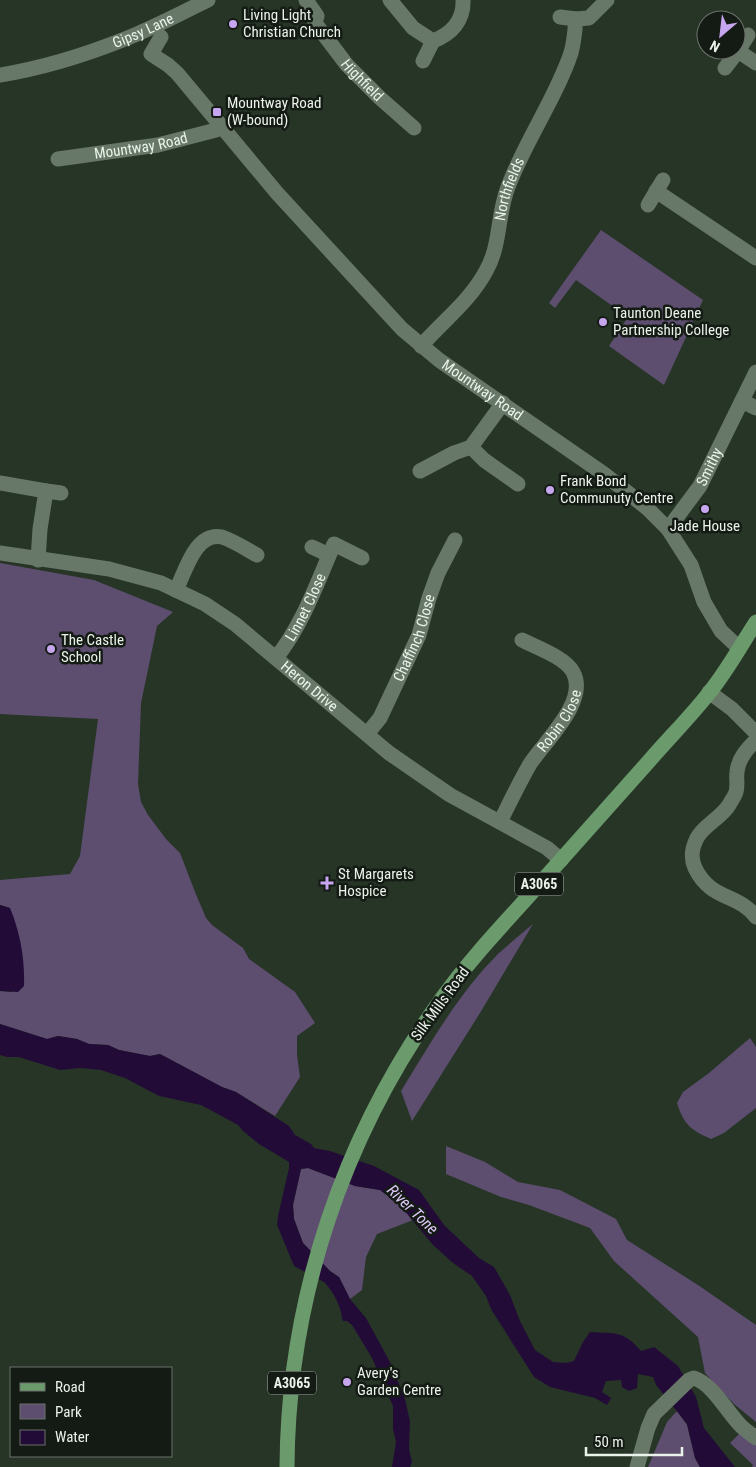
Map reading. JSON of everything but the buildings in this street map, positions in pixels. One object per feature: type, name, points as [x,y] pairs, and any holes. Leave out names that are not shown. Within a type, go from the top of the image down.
[{"type":"main road","name":"Silk Mills Road","points":[[287,1467],[287,1423],[294,1359],[320,1242],[357,1144],[384,1089],[444,995],[501,926],[709,692],[756,622]]},
{"type":"street","name":"Gipsy Lane","points":[[0,74],[25,71],[104,47],[126,39],[208,0]]},
{"type":"street","name":"Highfield","points":[[306,0],[317,16],[315,23],[335,51],[363,82],[414,128]]},
{"type":"street","points":[[390,0],[413,28],[433,41]]},
{"type":"street","points":[[423,61],[433,41],[452,30],[460,19],[463,0]]},
{"type":"street","points":[[560,17],[589,18],[606,0]]},
{"type":"street","name":"Northfields","points":[[421,346],[459,309],[486,272],[494,255],[499,235],[499,220],[505,195],[520,158],[564,72],[572,51],[576,19]]},
{"type":"street","name":"Mountway Road","points":[[160,37],[151,54],[177,73],[277,193],[402,329],[421,346],[604,474],[647,508],[668,529],[691,565],[704,602],[721,631],[739,648]]},
{"type":"street","points":[[725,68],[731,60]]},
{"type":"street","name":"Mountway Road","points":[[58,159],[158,145],[216,130],[220,126]]},
{"type":"street","points":[[648,205],[659,185],[756,258]]},
{"type":"street","name":"Smithy","points":[[668,529],[700,486],[756,372]]},
{"type":"street","points":[[742,401],[756,408]]},
{"type":"street","points":[[420,471],[454,452],[471,447],[503,403]]},
{"type":"street","points":[[471,447],[484,460],[518,484]]},
{"type":"street","points":[[0,483],[53,492],[40,529],[38,560]]},
{"type":"street","points":[[176,590],[195,550],[202,542],[220,537],[257,555]]},
{"type":"street","name":"Chaffinch Close","points":[[367,734],[380,718],[419,635],[438,573],[455,540]]},
{"type":"street","name":"Linnet Close","points":[[276,658],[291,640],[334,544],[362,558]]},
{"type":"street","name":"Linnet Close","points":[[312,547],[329,555]]},
{"type":"street","name":"Heron Drive","points":[[0,553],[110,569],[161,583],[205,604],[235,624],[389,753],[450,795],[547,848],[561,860]]},
{"type":"street","name":"Robin Close","points":[[500,822],[515,790],[531,763],[558,727],[576,696],[577,684],[569,666],[522,640]]},
{"type":"street","points":[[709,692],[732,709],[756,733]]},
{"type":"street","points":[[756,740],[743,754],[739,763],[736,792],[727,808],[698,836],[692,848],[692,858],[701,880],[711,889],[750,910],[756,917]]},
{"type":"street","points":[[638,1467],[648,1428],[654,1414],[689,1380],[694,1378],[700,1380],[716,1395],[741,1427],[756,1438]]},
{"type":"green space","points":[[601,230],[703,300],[664,385],[609,346],[628,317],[576,280],[555,308],[549,303]]},
{"type":"green space","points":[[0,563],[94,580],[173,612],[157,626],[141,703],[138,784],[141,802],[166,839],[180,853],[206,918],[212,925],[243,948],[249,959],[295,992],[315,1023],[297,1036],[300,1077],[275,1116],[236,1092],[222,1087],[160,1054],[150,1056],[119,1050],[108,1045],[89,1044],[77,1039],[58,1036],[47,1039],[0,1024],[0,991],[12,992],[10,908],[0,905],[0,880],[70,874],[80,856],[98,719],[0,714]]},
{"type":"green space","points":[[533,924],[412,1121],[401,1091],[423,1055],[457,1003],[484,969],[498,954]]},
{"type":"green space","points":[[750,1038],[756,1047],[756,1108],[724,1133],[711,1139],[698,1133],[682,1117],[677,1103],[683,1092],[709,1073]]},
{"type":"green space","points":[[446,1146],[485,1162],[518,1182],[560,1190],[616,1219],[627,1240],[756,1325],[756,1422],[734,1404],[705,1373],[698,1337],[614,1261],[590,1228],[529,1205],[501,1197],[446,1174]]},
{"type":"green space","points":[[308,1168],[355,1186],[380,1190],[399,1204],[413,1220],[377,1234],[366,1257],[362,1290],[350,1299],[339,1277],[330,1271],[303,1243],[294,1219],[293,1205],[301,1169]]},
{"type":"green space","points":[[677,1411],[687,1425],[695,1458],[700,1467],[648,1467],[667,1422]]},
{"type":"green space","points":[[741,1432],[756,1445],[756,1467],[752,1467],[753,1465],[730,1443]]},
{"type":"water","points":[[0,905],[10,908],[21,946],[24,986],[18,992],[0,991]]},
{"type":"water","name":"River Tone","points":[[0,1024],[47,1039],[58,1036],[77,1039],[89,1044],[108,1045],[119,1050],[150,1056],[160,1054],[222,1087],[236,1092],[289,1126],[295,1135],[311,1144],[314,1148],[330,1151],[374,1166],[419,1190],[444,1225],[479,1258],[494,1267],[510,1295],[520,1321],[535,1350],[553,1362],[566,1363],[574,1361],[590,1332],[613,1333],[624,1336],[641,1351],[654,1347],[678,1366],[696,1397],[704,1428],[735,1467],[700,1467],[695,1458],[687,1424],[656,1385],[653,1377],[638,1374],[637,1388],[629,1391],[622,1387],[621,1380],[606,1381],[602,1392],[611,1398],[607,1405],[595,1398],[550,1387],[534,1377],[472,1276],[453,1263],[433,1245],[399,1204],[380,1190],[355,1186],[308,1168],[301,1169],[293,1205],[294,1219],[303,1243],[330,1271],[339,1277],[350,1299],[366,1318],[390,1362],[405,1399],[410,1421],[409,1449],[412,1462],[410,1467],[392,1467],[396,1442],[393,1429],[393,1406],[372,1358],[352,1325],[347,1321],[343,1321],[341,1310],[334,1294],[327,1285],[294,1266],[277,1225],[289,1162],[259,1144],[238,1125],[201,1105],[159,1096],[125,1078],[101,1070],[81,1068],[60,1070],[19,1057],[0,1055]]},
{"type":"place","name":"Living Light Christian Church","points":[[233,24]]},
{"type":"place","name":"Mountway Road (W-bound)","points":[[217,112]]},
{"type":"place","name":"Taunton Deane Partnership College","points":[[603,322]]},
{"type":"place","name":"Frank Bond Communuty Centre","points":[[550,490]]},
{"type":"place","name":"Jade House","points":[[705,509]]},
{"type":"place","name":"The Castle School","points":[[51,649]]},
{"type":"place","name":"St Margarets Hospice","points":[[327,883]]},
{"type":"place","name":"Avery's Garden Centre","points":[[347,1382]]}]
